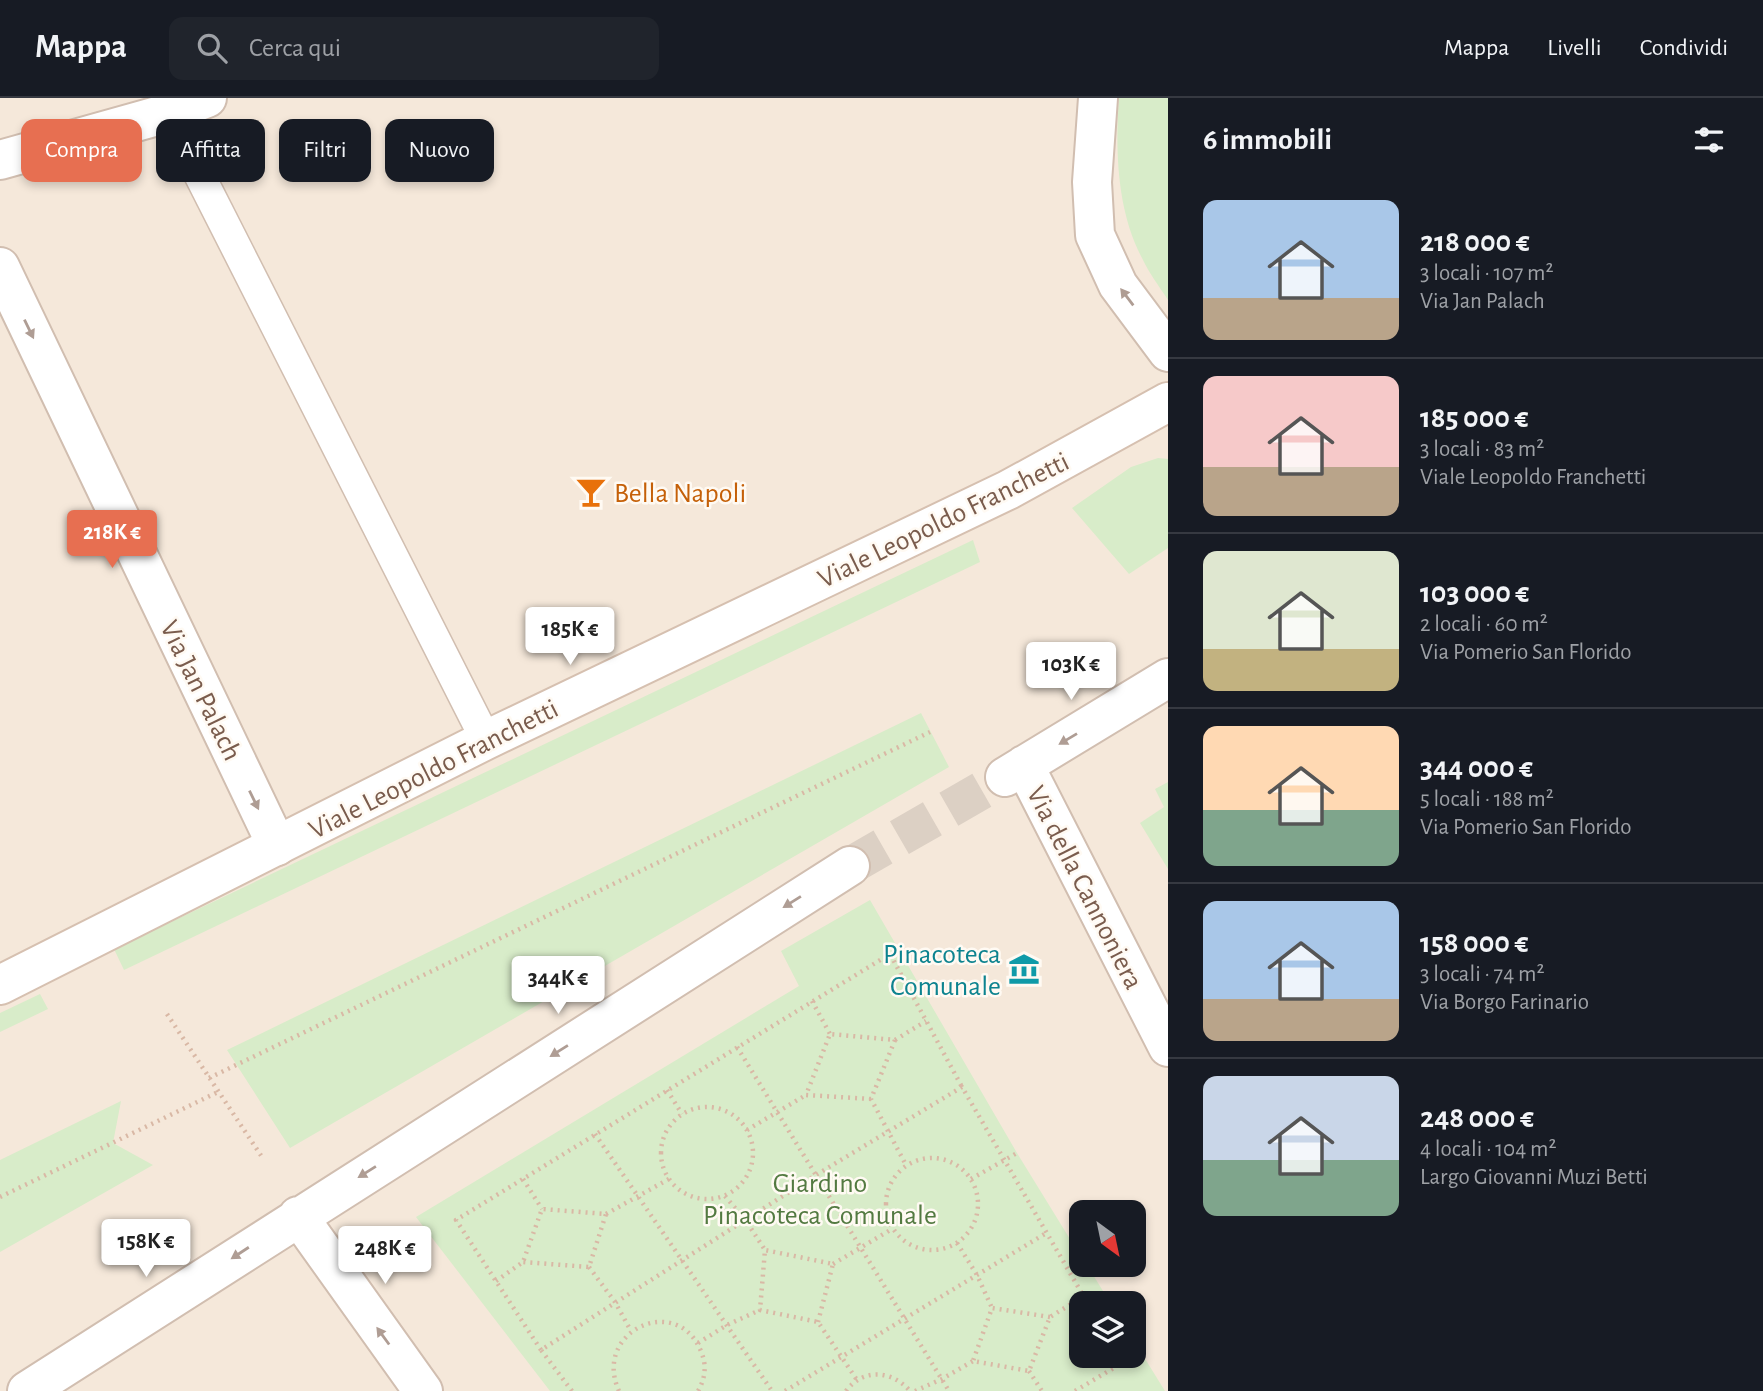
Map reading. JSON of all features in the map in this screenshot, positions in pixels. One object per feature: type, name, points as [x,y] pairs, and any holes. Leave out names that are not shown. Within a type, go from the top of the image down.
[{"type":"street","points":[[0,160],[168,113],[207,98]]},
{"type":"street","points":[[1098,98],[1092,183],[1095,235],[1118,285],[1168,352]]},
{"type":"street","name":"Via Jan Palach","points":[[0,267],[277,846]]},
{"type":"street","name":"Viale Leopoldo Franchetti","points":[[0,985],[486,740],[1008,490],[1168,402]]},
{"type":"street","name":"Via della Cannoniera","points":[[1168,678],[1014,771],[1168,1047]]},
{"type":"street","points":[[27,1391],[850,866]]},
{"type":"street","points":[[298,1216],[423,1391]]},
{"type":"lane","points":[[168,113],[486,740]]},
{"type":"path","points":[[209,1078],[930,732]]},
{"type":"path","points":[[572,1391],[541,1350],[456,1220],[890,954],[962,1087],[1081,1291]]},
{"type":"path","points":[[806,1096],[830,1034],[812,1001]]},
{"type":"path","points":[[167,1014],[262,1157]]},
{"type":"path","points":[[906,1165],[871,1099],[895,1040],[926,1021]]},
{"type":"path","points":[[830,1034],[895,1040]]},
{"type":"path","points":[[737,1048],[949,1391]]},
{"type":"path","points":[[541,1350],[816,1175],[962,1087]]},
{"type":"path","points":[[667,1090],[682,1114]]},
{"type":"path","points":[[0,1197],[218,1092]]},
{"type":"path","points":[[747,1130],[806,1096],[871,1099]]},
{"type":"path","points":[[710,1107],[738,1118],[747,1130],[753,1145],[753,1161],[743,1181],[725,1196],[694,1198],[680,1191],[668,1179],[660,1152],[663,1137],[671,1124],[682,1114],[696,1108],[710,1107]]},
{"type":"path","points":[[595,1134],[772,1391]]},
{"type":"path","points":[[971,1179],[1017,1153]]},
{"type":"path","points":[[920,1159],[949,1160],[971,1179],[979,1206],[968,1233],[957,1243],[944,1249],[929,1251],[915,1248],[892,1230],[886,1216],[888,1188],[906,1165],[920,1159]]},
{"type":"path","points":[[523,1179],[542,1209]]},
{"type":"path","points":[[542,1209],[606,1214],[668,1179]]},
{"type":"path","points":[[725,1196],[765,1250],[760,1310]]},
{"type":"path","points":[[496,1281],[523,1262],[542,1209]]},
{"type":"path","points":[[589,1267],[606,1214]]},
{"type":"path","points":[[765,1250],[834,1264],[892,1230]]},
{"type":"path","points":[[785,1391],[1048,1232]]},
{"type":"path","points":[[957,1243],[977,1275],[992,1308],[973,1362]]},
{"type":"path","points":[[523,1262],[589,1267],[615,1302],[631,1331]]},
{"type":"path","points":[[818,1322],[834,1264]]},
{"type":"path","points":[[1029,1371],[1050,1317],[1069,1305]]},
{"type":"path","points":[[992,1308],[1050,1317]]},
{"type":"path","points":[[698,1343],[727,1325],[760,1310],[818,1322],[858,1380]]},
{"type":"path","points":[[619,1391],[612,1368],[621,1341],[631,1331],[645,1324],[660,1322],[675,1324],[698,1343],[704,1357],[705,1370],[698,1391]]},
{"type":"path","points":[[915,1391],[973,1362],[1029,1371],[1042,1391]]},
{"type":"path","points":[[1074,1391],[1113,1368]]},
{"type":"path","points":[[846,1391],[858,1380],[881,1374],[893,1377],[910,1391]]},
{"type":"shaded area","points":[[0,98],[1168,98],[1168,1391],[0,1391]]},
{"type":"green space","points":[[1119,98],[1168,98],[1168,300],[1145,264],[1127,220],[1118,159]]},
{"type":"green space","points":[[1158,458],[1168,459],[1168,548],[1129,574],[1072,508],[1131,467]]},
{"type":"green space","points":[[973,540],[980,562],[124,970],[114,949]]},
{"type":"green space","points":[[921,713],[949,767],[290,1148],[227,1050]]},
{"type":"green space","points":[[1168,782],[1168,869],[1140,823],[1164,807],[1155,789]]},
{"type":"green space","name":"Giardino Pinacoteca Comunale","points":[[870,900],[1069,1238],[1069,1278],[1095,1278],[1103,1291],[1069,1291],[1069,1368],[1146,1368],[1146,1360],[1165,1391],[550,1391],[416,1217],[799,986],[781,951]]},
{"type":"green space","points":[[40,994],[48,1009],[0,1032],[0,1013]]},
{"type":"green space","points":[[121,1101],[113,1143],[153,1165],[0,1252],[0,1160]]},
{"type":"tunnel","points":[[850,866],[1005,777]]},
{"type":"place","name":"Bella Napoli","points":[[591,492]]},
{"type":"place","name":"Pinacoteca Comunale","points":[[1024,969]]}]
